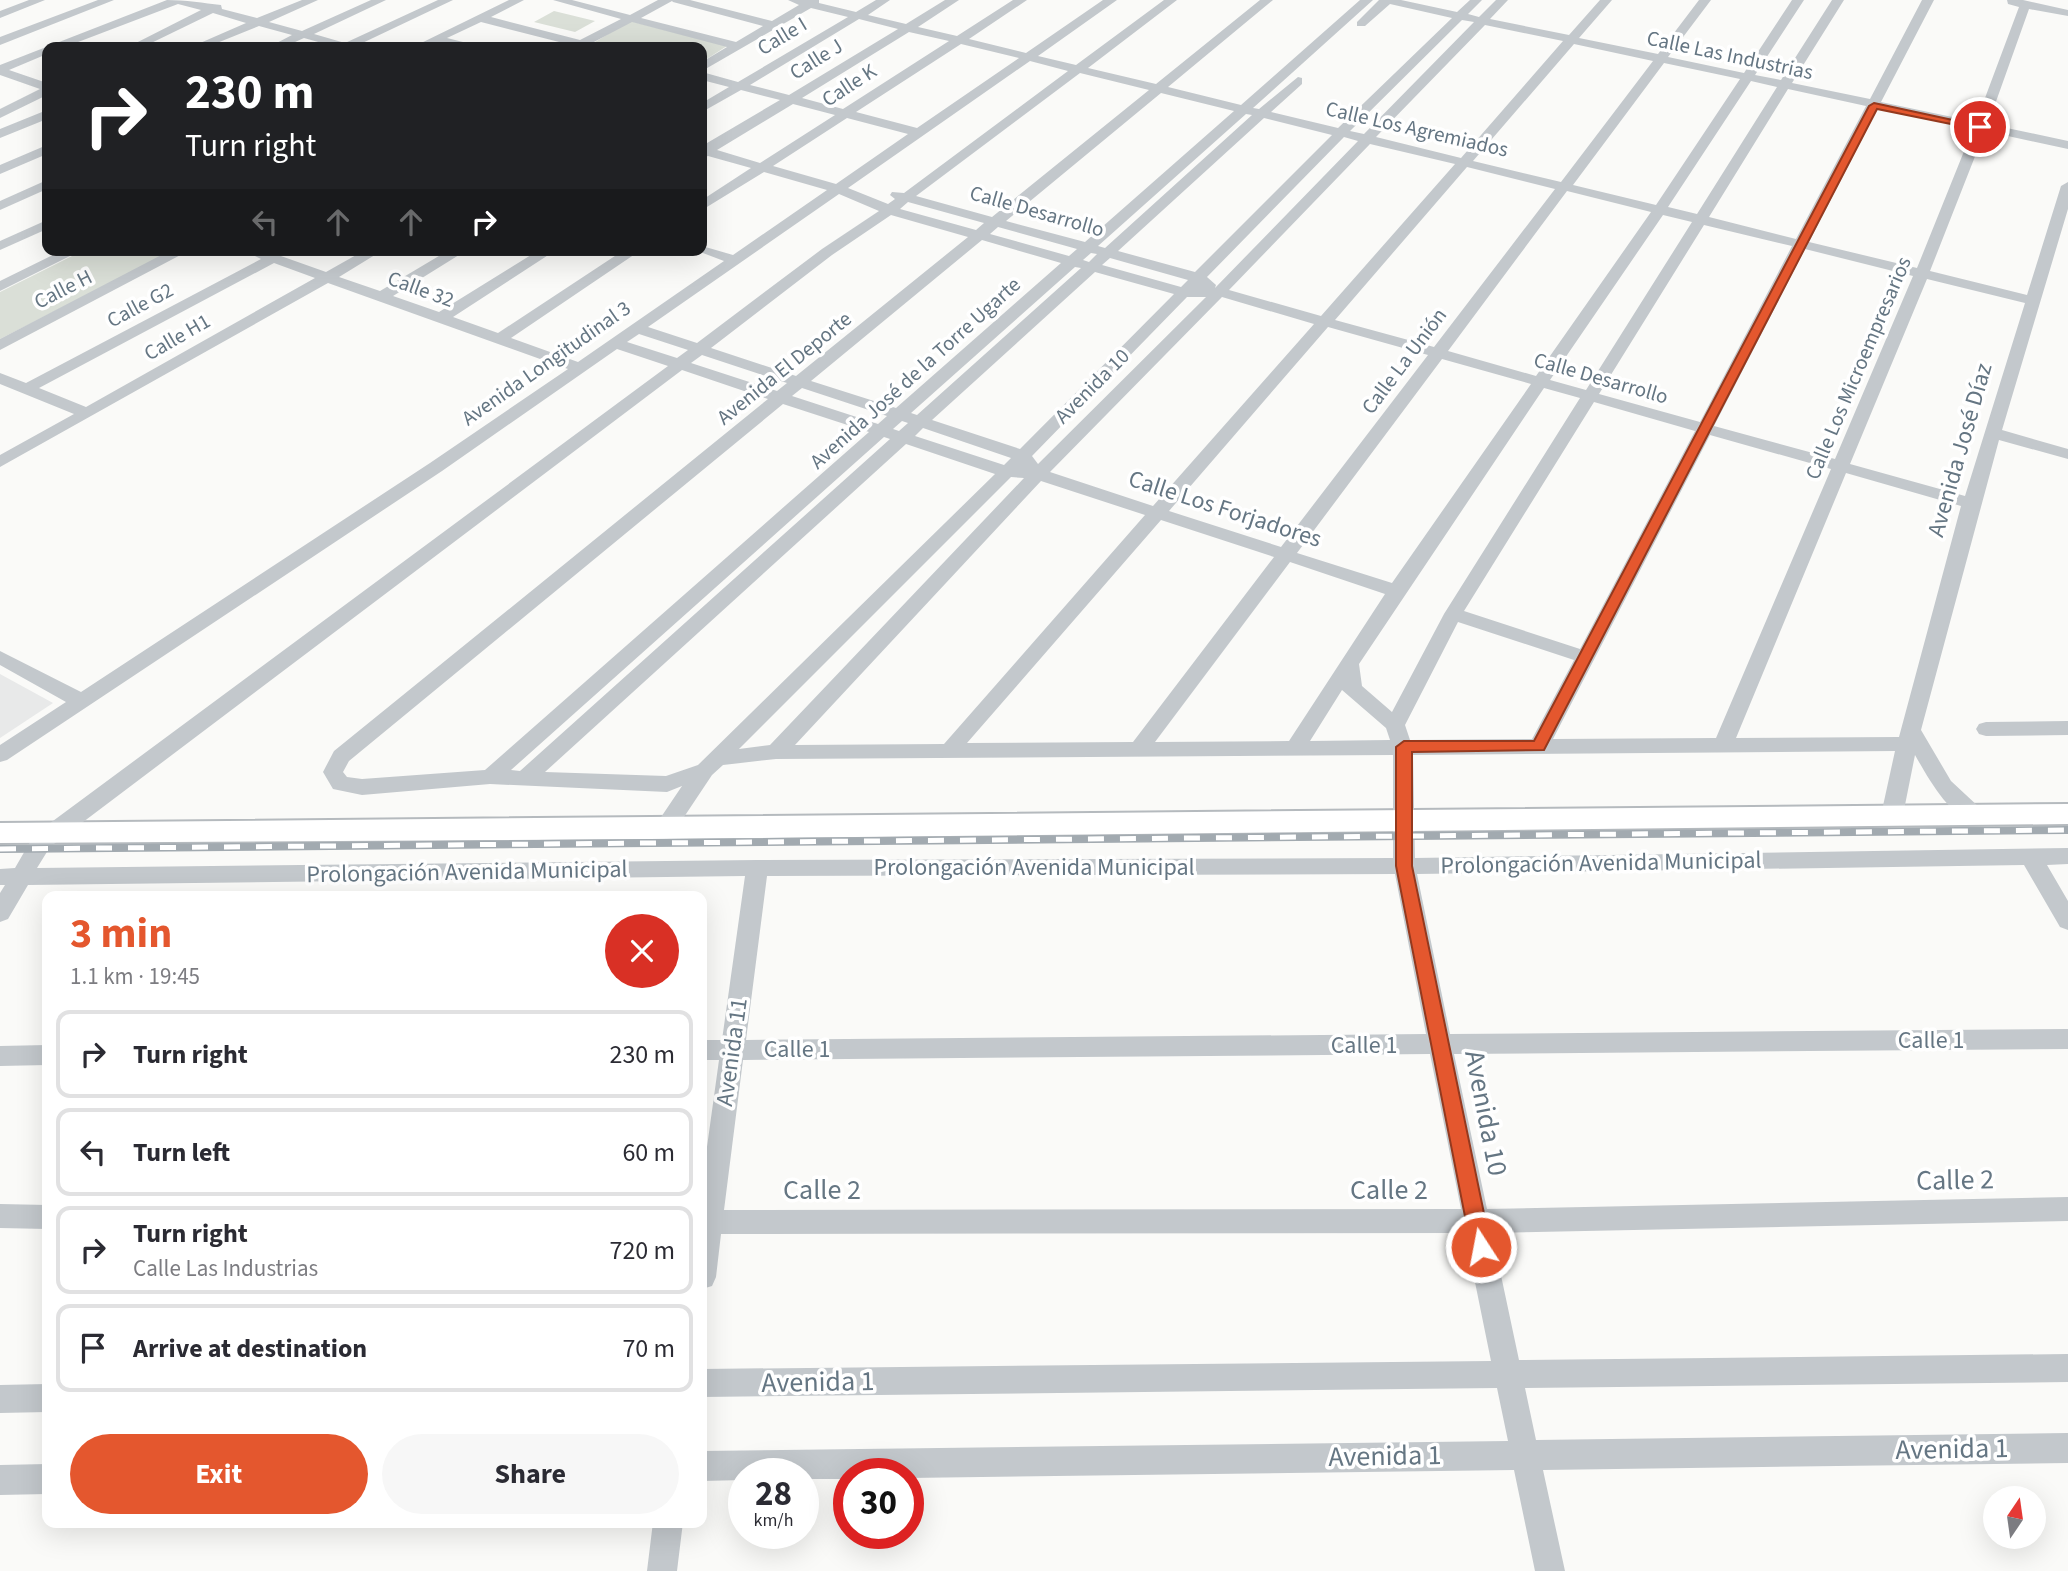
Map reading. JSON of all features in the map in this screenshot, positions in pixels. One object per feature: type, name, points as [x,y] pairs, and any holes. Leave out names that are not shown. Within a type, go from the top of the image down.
[{"type":"main road","name":"Prolongación Avenida Municipal","points":[[0,833],[664,829],[2068,814]]},
{"type":"street","points":[[0,15],[39,0]]},
{"type":"street","points":[[0,41],[108,0]]},
{"type":"street","points":[[68,42],[177,0],[211,9],[294,42]]},
{"type":"street","points":[[145,42],[231,0]]},
{"type":"street","points":[[209,42],[312,0]]},
{"type":"street","points":[[290,41],[380,0]]},
{"type":"street","points":[[358,42],[447,0]]},
{"type":"street","points":[[429,42],[518,0]]},
{"type":"street","points":[[559,0],[737,46]]},
{"type":"street","points":[[591,42],[667,0]]},
{"type":"street","points":[[677,0],[773,25]]},
{"type":"street","name":"Calle Los Agremiados","points":[[794,0],[812,2],[906,29],[2031,300]]},
{"type":"street","name":"Calle I","points":[[707,105],[884,0]]},
{"type":"street","name":"Calle J","points":[[707,152],[953,0]]},
{"type":"street","name":"Calle K","points":[[707,203],[1021,0]]},
{"type":"street","name":"Avenida Longitudinal 3","points":[[0,755],[436,467],[1111,0]]},
{"type":"street","points":[[0,913],[11,877],[42,841],[700,350],[827,252],[907,197],[1171,0]]},
{"type":"street","name":"Avenida El Deporte","points":[[490,778],[362,787],[340,783],[333,772],[341,756],[1267,0]]},
{"type":"street","name":"Avenida José de la Torre Ugarte","points":[[490,778],[1367,0]]},
{"type":"street","name":"Avenida José de la Torre Ugarte","points":[[524,779],[1386,0]]},
{"type":"street","name":"Calle Las Industrias","points":[[1386,0],[1874,106],[2068,145]]},
{"type":"street","name":"Avenida 10","points":[[711,764],[1007,472],[1341,132],[1476,0]]},
{"type":"street","name":"Avenida 10","points":[[776,752],[1038,474],[1502,0]]},
{"type":"street","points":[[949,751],[1606,0]]},
{"type":"street","name":"Calle La Unión","points":[[1138,750],[1705,0]]},
{"type":"street","points":[[1294,748],[1396,591],[1660,209],[1798,0]]},
{"type":"street","points":[[1399,736],[1453,614],[1838,0]]},
{"type":"street","points":[[1539,746],[1928,0]]},
{"type":"street","points":[[1999,0],[2068,13]]},
{"type":"street","points":[[707,64],[812,2]]},
{"type":"street","name":"Calle Los Microempresarios","points":[[1723,745],[1922,273],[1980,127],[2019,2]]},
{"type":"street","points":[[480,18],[569,42]]},
{"type":"street","points":[[252,24],[330,42]]},
{"type":"street","points":[[436,39],[448,42]]},
{"type":"street","points":[[0,70],[42,52]]},
{"type":"street","points":[[0,70],[42,87]]},
{"type":"street","points":[[707,77],[919,133]]},
{"type":"street","points":[[0,114],[42,92]]},
{"type":"street","points":[[0,134],[42,116]]},
{"type":"street","points":[[4,165],[42,151]]},
{"type":"street","name":"Calle Desarrollo","points":[[707,156],[761,167],[889,210],[1185,293],[1219,292],[1971,503]]},
{"type":"street","name":"Calle Desarrollo","points":[[707,157],[748,175],[832,193],[907,197],[1199,278],[1219,292]]},
{"type":"street","points":[[4,165],[42,176]]},
{"type":"street","points":[[0,206],[42,186]]},
{"type":"street","name":"Avenida José Díaz","points":[[1892,815],[1909,737],[1971,503],[2031,300],[2060,242],[2068,186]]},
{"type":"street","points":[[0,246],[42,226]]},
{"type":"street","points":[[707,252],[734,260]]},
{"type":"street","points":[[0,288],[63,256]]},
{"type":"street","name":"Calle H","points":[[0,345],[171,256]]},
{"type":"street","name":"Calle 32","points":[[267,256],[578,367]]},
{"type":"street","name":"Calle H1","points":[[1,460],[365,256]]},
{"type":"street","points":[[381,297],[450,256]]},
{"type":"street","points":[[441,318],[539,256]]},
{"type":"street","points":[[499,339],[625,256]]},
{"type":"street","name":"Calle G2","points":[[26,389],[273,258]]},
{"type":"street","points":[[636,328],[1023,456],[1038,474]]},
{"type":"street","name":"Calle Los Forjadores","points":[[615,343],[903,439],[1007,472],[1038,474],[1396,591]]},
{"type":"street","points":[[0,378],[86,413]]},
{"type":"street","points":[[1992,433],[2068,454]]},
{"type":"street","points":[[1453,614],[1586,657]]},
{"type":"street","points":[[0,657],[81,701]]},
{"type":"street","points":[[1349,664],[1352,689],[1399,736]]},
{"type":"street","points":[[1986,729],[2068,728]]},
{"type":"street","points":[[490,778],[667,784],[711,764],[776,752],[1294,748],[1399,736],[1539,746],[1723,745],[1909,737],[1944,786],[1972,814]]},
{"type":"street","name":"Avenida 10","points":[[1399,736],[1404,866],[1507,1375],[1550,1571]]},
{"type":"street","points":[[664,829],[711,764]]},
{"type":"street","name":"Prolongación Avenida Municipal","points":[[11,877],[757,868],[1404,866],[2068,856]]},
{"type":"street","points":[[2031,857],[2068,920]]},
{"type":"street","name":"Avenida 11","points":[[707,1238],[708,1183],[733,1050],[757,868]]},
{"type":"street","name":"Calle 1","points":[[707,1050],[2068,1039]]},
{"type":"street","points":[[0,1056],[42,1055]]},
{"type":"street","name":"Calle 2","points":[[709,1222],[1476,1221],[2068,1209]]},
{"type":"street","points":[[0,1216],[42,1217]]},
{"type":"street","name":"Avenida 1","points":[[707,1383],[2068,1368]]},
{"type":"street","points":[[0,1399],[42,1398]]},
{"type":"street","name":"Avenida 1","points":[[707,1466],[2068,1448]]},
{"type":"street","points":[[0,1480],[42,1479]]},
{"type":"street","points":[[662,1571],[667,1528]]},
{"type":"shaded area","points":[[554,11],[595,21],[575,32],[534,22]]},
{"type":"shaded area","points":[[630,21],[727,46],[707,59],[707,42],[595,42]]},
{"type":"shaded area","points":[[72,256],[163,256],[0,339],[0,292]]},
{"type":"shaded area","points":[[0,674],[53,703],[0,738]]},
{"type":"railway","points":[[0,849],[2068,830]]},
{"type":"route","points":[[1481,1247],[1404,866],[1404,747],[1539,746],[1874,106],[1980,127]]}]
